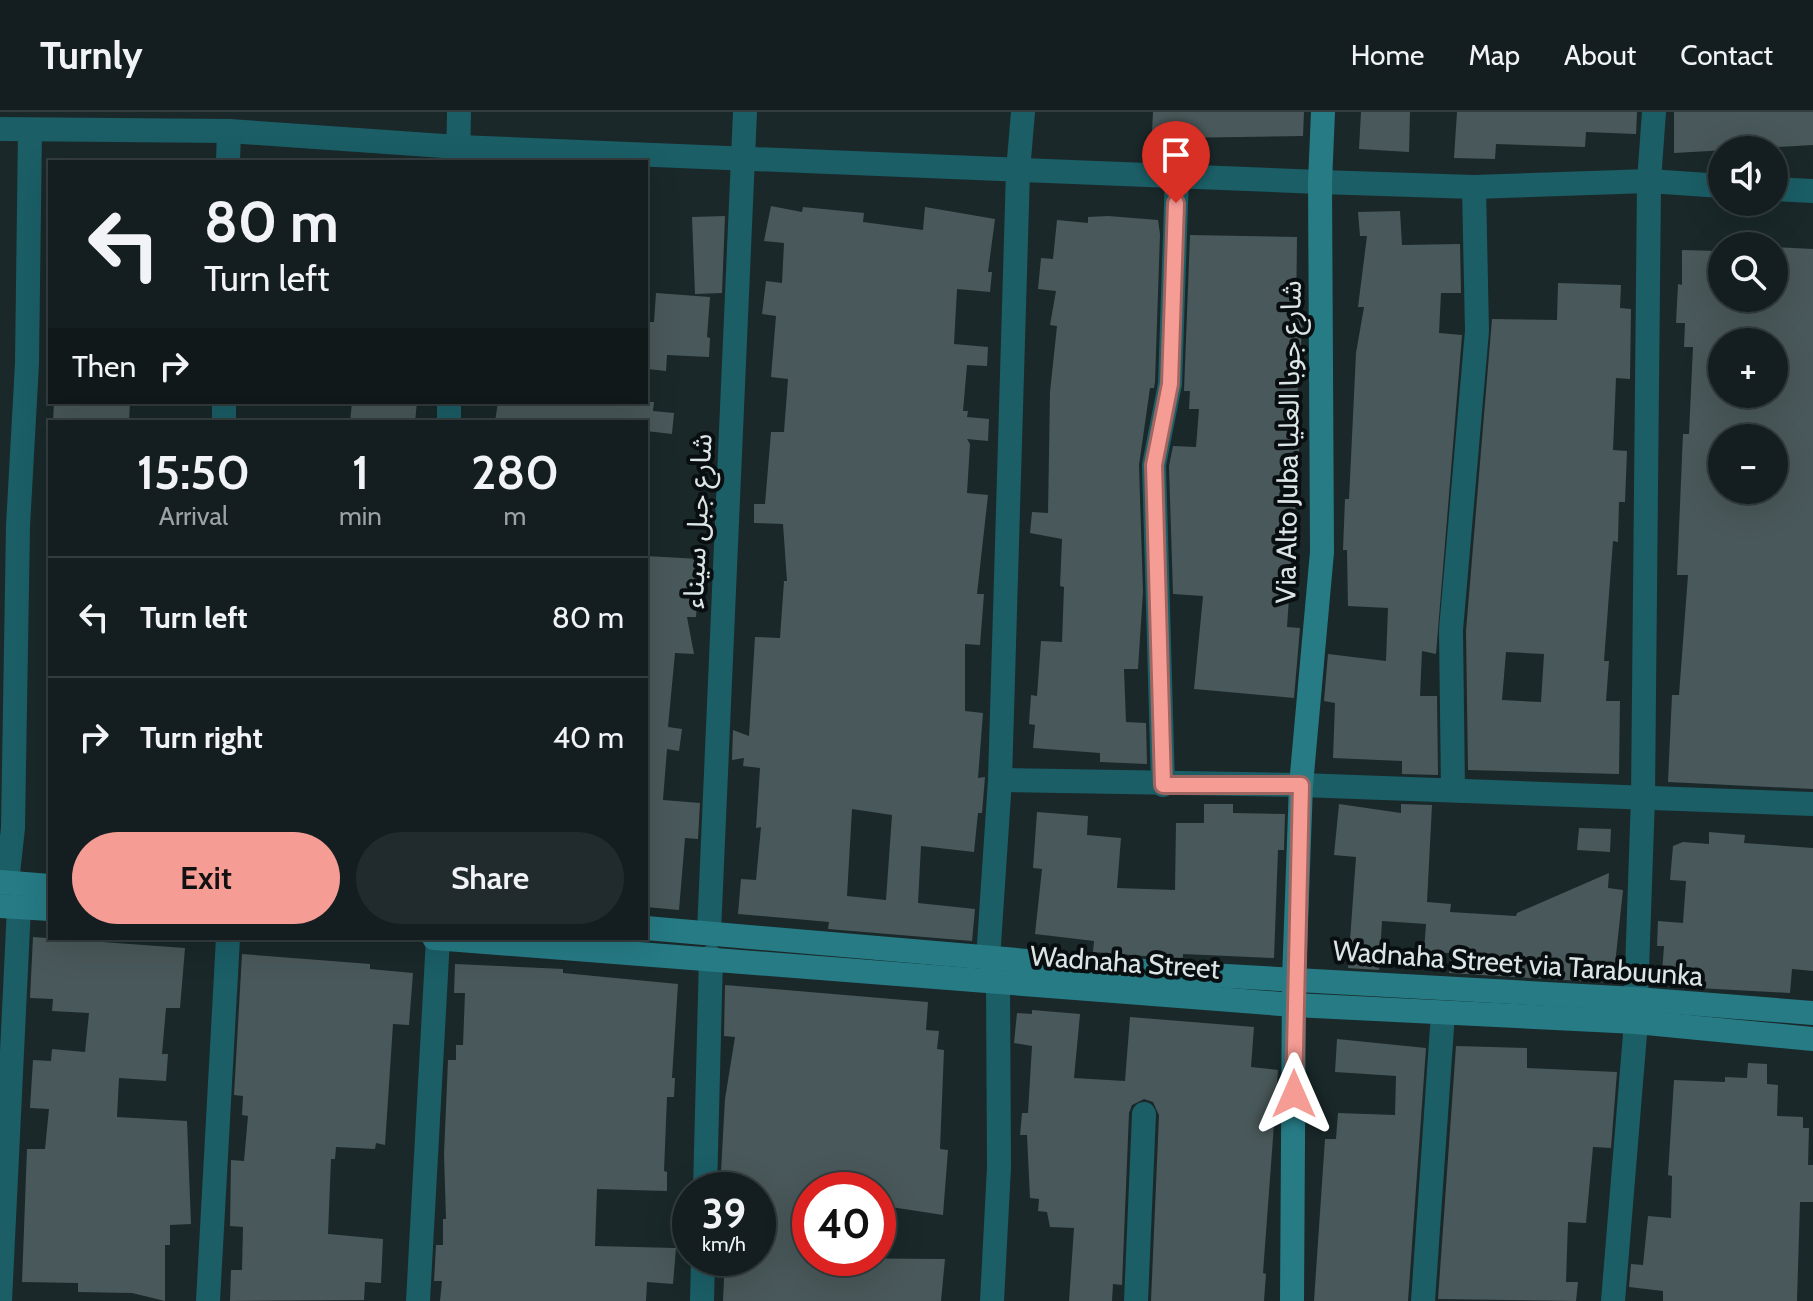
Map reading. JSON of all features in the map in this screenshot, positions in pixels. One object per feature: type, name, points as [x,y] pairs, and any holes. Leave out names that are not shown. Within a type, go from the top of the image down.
[{"type":"main road","name":"Via Alto Juba شارع جوبا العليا","points":[[1292,1301],[1294,979],[1301,785],[1322,552],[1320,182],[1323,112]]},
{"type":"main road","points":[[7,894],[48,886]]},
{"type":"main road","points":[[7,894],[48,908]]},
{"type":"main road","name":"Wadnaha Street via Tarabuunka","points":[[648,928],[988,959],[1294,979],[1636,1010],[1813,1013]]},
{"type":"main road","name":"Wadnaha Street","points":[[465,940],[1294,1005],[1443,1013],[1636,1010],[1813,1039]]},
{"type":"street","points":[[458,155],[459,112]]},
{"type":"street","name":"شارع جبل سيناء","points":[[709,932],[745,112]]},
{"type":"street","points":[[988,959],[1000,780],[1018,171],[1023,112]]},
{"type":"street","points":[[1613,1301],[1636,1010],[1643,797],[1649,181],[1654,112]]},
{"type":"street","points":[[0,129],[30,130],[168,121],[229,131],[458,155],[744,156],[1018,171],[1474,187],[1649,181],[1708,185]]},
{"type":"street","points":[[0,1301],[7,894],[13,828],[18,526],[27,364],[30,130]]},
{"type":"street","points":[[228,160],[229,131]]},
{"type":"street","points":[[1163,785],[1154,465],[1170,384],[1177,175]]},
{"type":"street","points":[[1453,790],[1451,630],[1477,331],[1474,187]]},
{"type":"street","points":[[1788,190],[1813,191]]},
{"type":"street","points":[[1000,780],[1301,785],[1813,804]]},
{"type":"street","points":[[208,1301],[228,940]]},
{"type":"street","points":[[418,1301],[436,940]]},
{"type":"street","points":[[705,1172],[711,957]]},
{"type":"street","points":[[992,1301],[999,1167],[998,983]]},
{"type":"street","points":[[1423,1301],[1443,1013]]},
{"type":"street","points":[[1136,1301],[1144,1114]]},
{"type":"street","points":[[702,1301],[703,1276]]},
{"type":"building","points":[[1153,112],[1304,112],[1303,136],[1176,138],[1175,153],[1151,151]]},
{"type":"building","points":[[1361,112],[1410,112],[1409,152],[1359,149]]},
{"type":"building","points":[[1457,112],[1637,112],[1636,134],[1586,132],[1585,147],[1496,144],[1495,159],[1454,158]]},
{"type":"building","points":[[1674,112],[1813,112],[1813,145],[1788,146],[1788,136],[1708,136],[1708,151],[1674,153]]},
{"type":"building","points":[[771,206],[802,212],[803,207],[864,213],[863,222],[923,230],[925,207],[995,219],[988,272],[992,272],[990,292],[957,289],[954,344],[988,347],[987,366],[967,365],[963,411],[968,411],[967,417],[989,419],[988,441],[967,439],[970,444],[967,493],[988,495],[977,594],[984,594],[980,645],[965,644],[965,711],[983,713],[978,778],[985,777],[982,813],[978,813],[974,852],[921,846],[918,903],[975,909],[972,941],[828,929],[829,922],[738,914],[741,879],[756,880],[761,827],[756,828],[760,768],[743,766],[744,758],[732,760],[733,730],[749,736],[755,637],[780,638],[784,581],[787,581],[783,524],[754,523],[754,504],[765,504],[771,432],[784,432],[788,379],[771,377],[776,316],[762,314],[766,281],[782,283],[784,243],[764,241]],"holes":[[[852,809],[892,815],[886,900],[847,896]]]},
{"type":"building","points":[[1400,211],[1402,245],[1460,244],[1461,293],[1441,293],[1439,333],[1462,335],[1436,654],[1422,651],[1420,696],[1437,696],[1438,775],[1402,774],[1402,761],[1333,758],[1335,703],[1324,701],[1328,654],[1386,661],[1388,608],[1348,606],[1347,550],[1343,550],[1345,499],[1349,499],[1356,353],[1364,307],[1358,307],[1367,236],[1360,236],[1358,212]]},
{"type":"building","points":[[725,216],[722,293],[695,294],[692,217]]},
{"type":"building","points":[[1088,217],[1158,220],[1160,234],[1155,382],[1154,388],[1150,388],[1139,465],[1143,592],[1138,669],[1124,669],[1126,722],[1146,723],[1147,764],[1100,762],[1100,753],[1033,748],[1035,725],[1029,724],[1031,695],[1037,696],[1041,641],[1062,642],[1064,587],[1060,586],[1062,539],[1030,533],[1032,512],[1048,513],[1050,392],[1057,326],[1050,325],[1056,291],[1038,289],[1041,258],[1053,259],[1057,220],[1088,223]]},
{"type":"building","points":[[1190,235],[1297,237],[1296,317],[1303,318],[1296,413],[1301,413],[1287,627],[1300,628],[1294,698],[1194,689],[1203,596],[1173,594],[1169,466],[1173,446],[1196,447],[1199,409],[1189,409],[1190,391],[1184,391]]},
{"type":"building","points":[[1788,248],[1813,249],[1813,789],[1668,782],[1672,695],[1679,695],[1688,575],[1677,575],[1683,434],[1689,434],[1693,347],[1684,347],[1685,323],[1676,323],[1678,284],[1682,285],[1682,250],[1708,251],[1708,312],[1788,312]]},
{"type":"building","points":[[1558,283],[1621,285],[1620,308],[1631,309],[1630,379],[1616,378],[1613,450],[1627,451],[1625,502],[1619,502],[1618,542],[1613,541],[1604,661],[1609,661],[1606,701],[1620,701],[1619,774],[1468,770],[1466,631],[1492,319],[1557,320]],"holes":[[[1506,652],[1544,654],[1541,702],[1502,700]]]},
{"type":"building","points":[[656,293],[710,297],[709,357],[667,355],[666,371],[648,369],[648,322],[654,322]]},
{"type":"building","points":[[654,402],[653,411],[674,413],[672,434],[648,431],[648,420],[495,420],[498,404]]},
{"type":"building","points":[[54,404],[130,404],[129,420],[53,420]]},
{"type":"building","points":[[352,404],[417,404],[415,420],[350,420]]},
{"type":"building","points":[[648,556],[700,559],[696,617],[687,617],[694,654],[675,653],[668,727],[682,729],[679,751],[667,749],[663,800],[700,803],[698,839],[685,838],[679,910],[648,907]]},
{"type":"building","points":[[1204,804],[1233,804],[1233,813],[1285,814],[1284,850],[1278,850],[1274,958],[1183,954],[1183,959],[1093,952],[1094,941],[1035,934],[1042,869],[1033,868],[1037,812],[1088,816],[1087,835],[1121,838],[1117,888],[1175,890],[1176,823],[1204,823]]},
{"type":"building","points":[[1339,804],[1401,813],[1401,804],[1432,805],[1427,902],[1451,904],[1450,912],[1516,916],[1609,873],[1608,888],[1623,890],[1613,983],[1449,973],[1451,953],[1424,952],[1426,924],[1382,921],[1379,970],[1348,968],[1356,857],[1334,855]]},
{"type":"building","points":[[1579,828],[1611,829],[1610,852],[1577,850]]},
{"type":"building","points":[[1709,832],[1745,835],[1744,843],[1813,848],[1813,971],[1792,969],[1790,993],[1661,986],[1664,946],[1657,946],[1658,921],[1683,923],[1686,881],[1670,880],[1673,846],[1683,842],[1709,844]]},
{"type":"building","points":[[33,937],[185,948],[180,1008],[166,1008],[162,1054],[168,1054],[166,1081],[119,1078],[117,1117],[187,1121],[191,1224],[170,1225],[170,1245],[165,1245],[165,1301],[132,1293],[78,1292],[78,1283],[22,1282],[27,1149],[45,1149],[49,1109],[30,1108],[33,1060],[51,1061],[52,1049],[85,1052],[89,1013],[52,1011],[53,999],[30,998]]},
{"type":"building","points":[[242,954],[370,964],[370,969],[413,973],[409,1025],[393,1024],[385,1145],[376,1143],[375,1149],[336,1147],[335,1159],[331,1159],[328,1234],[383,1239],[381,1283],[365,1282],[364,1300],[230,1301],[231,1270],[242,1270],[243,1227],[230,1226],[231,1160],[244,1161],[248,1116],[242,1115],[243,1096],[234,1095]]},
{"type":"building","points":[[455,964],[563,969],[563,973],[678,984],[672,1078],[675,1078],[674,1097],[667,1097],[664,1171],[667,1172],[667,1191],[597,1189],[595,1246],[672,1248],[673,1284],[647,1282],[646,1301],[440,1301],[442,1281],[434,1281],[436,1245],[443,1245],[443,1219],[446,1219],[444,1154],[448,1060],[456,1060],[456,1045],[463,1045],[465,993],[454,993]]},
{"type":"building","points":[[725,985],[928,1002],[926,1030],[939,1031],[937,1049],[944,1050],[940,1149],[948,1150],[943,1215],[896,1208],[896,1172],[792,1172],[792,1276],[896,1276],[896,1259],[945,1259],[941,1301],[723,1301],[724,1276],[776,1276],[776,1172],[721,1172],[725,1099],[735,1037],[724,1036]]},
{"type":"building","points":[[1032,1010],[1080,1014],[1074,1078],[1125,1081],[1130,1017],[1254,1027],[1251,1067],[1278,1070],[1263,1273],[1266,1274],[1264,1301],[1151,1301],[1159,1115],[1153,1102],[1144,1099],[1132,1105],[1129,1113],[1122,1285],[1113,1284],[1112,1301],[1069,1301],[1074,1228],[1050,1227],[1047,1212],[1038,1211],[1039,1199],[1030,1198],[1027,1135],[1020,1135],[1022,1113],[1028,1113],[1032,1046],[1014,1043],[1017,1013],[1032,1014]]},
{"type":"building","points":[[1337,1039],[1426,1048],[1408,1301],[1314,1301],[1325,1139],[1336,1139],[1338,1113],[1395,1115],[1396,1076],[1335,1072]]},
{"type":"building","points":[[1456,1046],[1527,1048],[1527,1068],[1617,1072],[1611,1148],[1593,1147],[1586,1223],[1568,1222],[1566,1282],[1578,1282],[1576,1301],[1438,1299]]},
{"type":"building","points":[[1748,1063],[1767,1064],[1767,1084],[1778,1085],[1777,1116],[1803,1117],[1803,1128],[1809,1128],[1808,1165],[1813,1165],[1813,1202],[1800,1202],[1797,1301],[1663,1301],[1663,1291],[1629,1287],[1631,1264],[1643,1265],[1648,1216],[1671,1218],[1672,1176],[1668,1175],[1674,1080],[1725,1082],[1725,1077],[1747,1078]]},
{"type":"route","points":[[1176,203],[1175,313],[1170,384],[1154,465],[1163,785],[1301,785],[1294,979],[1294,1094]]}]
